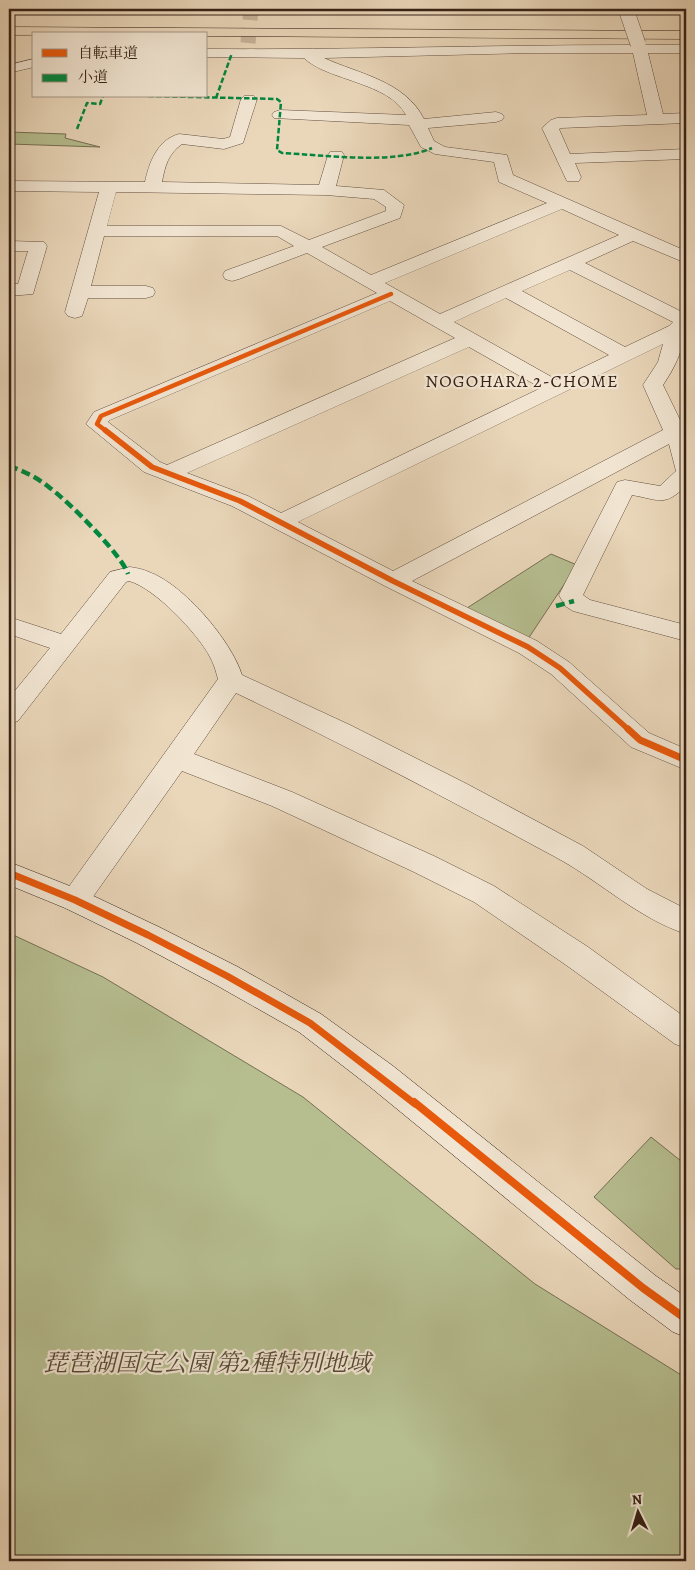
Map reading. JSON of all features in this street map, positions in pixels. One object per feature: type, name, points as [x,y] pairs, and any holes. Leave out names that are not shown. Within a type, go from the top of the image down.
[{"type":"highway","points":[[9,20],[686,24]]},
{"type":"highway","points":[[9,30],[686,35]]},
{"type":"street","points":[[626,9],[638,46],[656,119]]},
{"type":"street","points":[[208,53],[247,48],[307,62],[530,49],[638,46],[686,49]]},
{"type":"street","points":[[307,62],[311,58],[390,93],[408,105],[427,144],[432,148],[440,151],[501,158],[504,178],[686,258]]},
{"type":"street","points":[[9,69],[32,63]]},
{"type":"street","points":[[179,139],[224,144],[237,140],[249,99]]},
{"type":"street","points":[[280,116],[416,122],[496,117]]},
{"type":"street","points":[[573,178],[550,128],[557,123],[686,118]]},
{"type":"street","points":[[152,187],[158,160],[170,145],[196,130],[199,124]]},
{"type":"street","points":[[564,158],[686,154]]},
{"type":"street","points":[[326,190],[336,155]]},
{"type":"street","points":[[9,186],[326,190],[378,194],[395,206],[394,214],[232,275]]},
{"type":"street","points":[[75,312],[109,188]]},
{"type":"street","points":[[370,282],[562,203]]},
{"type":"street","points":[[97,231],[281,231],[556,388]]},
{"type":"street","points":[[439,321],[633,234]]},
{"type":"street","points":[[9,246],[38,246],[26,290],[9,290]]},
{"type":"street","points":[[570,263],[682,323]]},
{"type":"street","points":[[507,291],[624,355]]},
{"type":"street","points":[[80,292],[146,292]]},
{"type":"street","points":[[391,294],[101,416],[97,424],[152,467],[240,501],[393,581],[492,639],[528,647],[560,668],[640,740],[686,760]]},
{"type":"street","points":[[281,522],[624,355],[682,323]]},
{"type":"street","points":[[682,323],[677,364],[653,385],[675,432],[686,469]]},
{"type":"street","points":[[168,473],[470,339]]},
{"type":"street","points":[[393,581],[675,432]]},
{"type":"street","points":[[686,474],[665,494],[625,486],[571,595],[574,601],[582,606],[686,633]]},
{"type":"street","points":[[9,715],[118,577],[128,574],[140,576],[155,585],[192,617],[220,652],[231,680],[341,732],[457,791],[573,854],[637,897],[686,922]]},
{"type":"street","points":[[9,625],[66,645]]},
{"type":"street","points":[[75,900],[178,758],[231,680]]},
{"type":"street","points":[[178,758],[282,799],[424,864],[484,894],[577,956],[686,1035]]},
{"type":"street","points":[[9,873],[75,900],[148,935],[219,971],[310,1023],[381,1076],[643,1288],[686,1318]]},
{"type":"green space","points":[[9,132],[66,134],[65,138],[100,147],[9,144]]},
{"type":"green space","points":[[551,554],[577,565],[528,639],[467,608]]},
{"type":"green space","name":"琵琶湖国定公園 第2種特別地域","points":[[9,933],[103,977],[303,1097],[535,1284],[686,1378],[686,1561],[9,1561]]},
{"type":"green space","points":[[651,1137],[686,1165],[686,1269],[676,1269],[594,1197]]},
{"type":"tunnel","points":[[248,43],[251,9]]},
{"type":"marked path","points":[[216,98],[232,53]]},
{"type":"marked path","points":[[208,97],[277,99],[281,102],[277,150],[282,153],[384,156],[422,153],[432,148]]},
{"type":"marked path","points":[[77,129],[87,103],[100,104],[102,98]]},
{"type":"marked path","points":[[9,466],[28,473],[51,488],[110,547],[125,565],[128,574]]},
{"type":"marked path","points":[[556,606],[574,601]]},
{"type":"cycle path","points":[[391,294],[101,416],[97,424],[152,467],[240,501],[393,581],[528,647],[560,668],[640,740],[686,760]]},
{"type":"cycle path","points":[[9,873],[75,900],[148,935],[227,976],[310,1023],[381,1076],[643,1288],[686,1319]]},
{"type":"district","name":"NOGOHARA 2-CHOME","points":[[522,381]]}]
